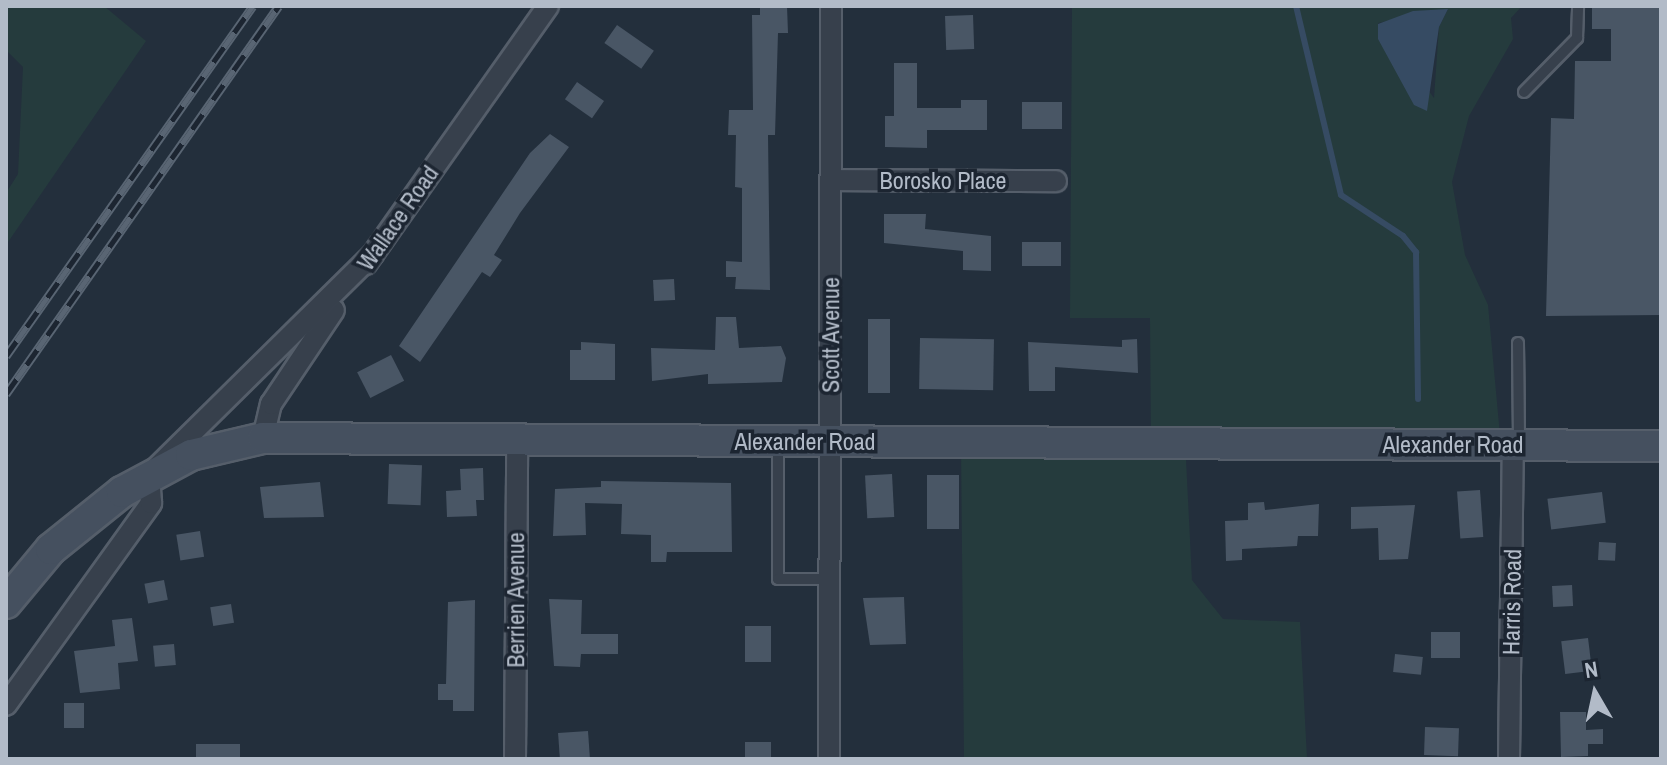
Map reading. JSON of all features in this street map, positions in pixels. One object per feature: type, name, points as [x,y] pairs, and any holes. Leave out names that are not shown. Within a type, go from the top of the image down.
[{"type":"street","name":"Wallace Road","points":[[263,438],[271,404],[548,6]]},
{"type":"street","name":"Scott Avenue","points":[[829,759],[831,6]]},
{"type":"street","name":"Borosko Place","points":[[830,180],[1056,181]]},
{"type":"street","points":[[6,705],[151,503],[149,475],[236,382],[373,254]]},
{"type":"street","name":"Alexander Road","points":[[6,603],[65,536],[149,475],[208,449],[263,438],[1661,446]]},
{"type":"street","name":"Berrien Avenue","points":[[515,759],[517,441]]},
{"type":"street","name":"Harris Road","points":[[1509,759],[1516,446]]},
{"type":"lane","points":[[1524,92],[1577,38],[1578,6]]},
{"type":"lane","points":[[1516,446],[1518,343]]},
{"type":"lane","points":[[778,442],[778,579],[830,579]]},
{"type":"green space","points":[[6,6],[104,6],[146,41],[6,245],[6,193],[18,174],[23,67],[6,50]]},
{"type":"green space","points":[[1072,6],[1522,6],[1511,18],[1513,39],[1469,116],[1452,182],[1465,255],[1488,305],[1501,446],[1151,444],[1150,318],[1070,318]],"holes":[[[1448,9],[1439,27],[1434,98],[1378,23]]]},
{"type":"green space","points":[[961,447],[1158,448],[1186,459],[1192,580],[1223,619],[1300,622],[1307,759],[964,759]]},
{"type":"water","points":[[1448,9],[1439,27],[1427,111],[1414,105],[1378,39],[1378,24],[1413,11]]},
{"type":"building","points":[[760,6],[787,6],[788,33],[778,33],[775,135],[768,135],[770,290],[735,289],[736,277],[726,277],[726,261],[742,262],[742,188],[735,187],[736,135],[728,135],[729,110],[753,110],[752,15],[760,15]]},
{"type":"building","points":[[1592,6],[1661,6],[1661,315],[1546,316],[1551,118],[1574,119],[1575,61],[1611,61],[1611,29],[1592,29]]},
{"type":"building","points":[[973,15],[974,49],[946,50],[945,16]]},
{"type":"building","points":[[617,25],[654,51],[641,69],[604,43]]},
{"type":"building","points":[[894,63],[917,63],[917,108],[961,108],[961,100],[987,100],[987,130],[927,130],[927,148],[885,147],[885,116],[894,116]]},
{"type":"building","points":[[577,82],[604,101],[592,118],[565,99]]},
{"type":"building","points":[[1022,102],[1062,102],[1062,129],[1022,129]]},
{"type":"building","points":[[550,134],[569,147],[520,213],[494,255],[502,260],[490,277],[482,272],[420,362],[399,346],[530,153]]},
{"type":"building","points":[[884,214],[926,214],[925,229],[991,236],[991,271],[963,270],[963,251],[884,243]]},
{"type":"building","points":[[1022,242],[1061,242],[1061,266],[1022,266]]},
{"type":"building","points":[[674,279],[675,300],[654,301],[653,280]]},
{"type":"building","points":[[716,317],[736,317],[739,348],[781,346],[786,358],[782,382],[708,384],[708,374],[652,381],[651,348],[715,350]]},
{"type":"building","points":[[868,319],[890,319],[890,393],[868,393]]},
{"type":"building","points":[[920,338],[994,339],[993,390],[919,389]]},
{"type":"building","points":[[1137,339],[1138,373],[1055,367],[1055,391],[1029,391],[1028,342],[1122,347],[1122,340]]},
{"type":"building","points":[[581,342],[615,344],[615,380],[570,380],[570,350],[581,350]]},
{"type":"building","points":[[391,355],[404,381],[370,398],[357,372]]},
{"type":"building","points":[[389,464],[422,465],[421,505],[388,504]]},
{"type":"building","points":[[483,468],[484,500],[476,500],[477,516],[447,517],[446,491],[461,490],[460,469]]},
{"type":"building","points":[[892,474],[894,517],[867,518],[865,475]]},
{"type":"building","points":[[927,475],[959,475],[959,529],[927,529]]},
{"type":"building","points":[[601,481],[731,483],[732,552],[667,552],[666,562],[651,562],[651,535],[621,534],[622,504],[585,503],[586,535],[553,536],[555,489],[601,487]]},
{"type":"building","points":[[320,482],[324,517],[264,518],[260,487]]},
{"type":"building","points":[[1480,490],[1483,537],[1460,538],[1457,492]]},
{"type":"building","points":[[1602,492],[1606,523],[1551,529],[1547,499]]},
{"type":"building","points":[[1264,502],[1265,510],[1319,504],[1318,536],[1298,536],[1297,546],[1242,549],[1242,560],[1226,561],[1225,521],[1248,520],[1248,503]]},
{"type":"building","points":[[1415,505],[1408,559],[1379,560],[1378,528],[1351,529],[1351,507]]},
{"type":"building","points":[[200,531],[204,557],[180,560],[176,535]]},
{"type":"building","points":[[1599,542],[1616,543],[1615,561],[1598,560]]},
{"type":"building","points":[[164,580],[168,600],[148,603],[144,584]]},
{"type":"building","points":[[1572,585],[1573,606],[1553,607],[1552,586]]},
{"type":"building","points":[[904,597],[906,644],[870,645],[863,598]]},
{"type":"building","points":[[549,599],[582,600],[581,634],[618,634],[618,654],[581,654],[580,667],[554,666]]},
{"type":"building","points":[[475,600],[474,711],[453,711],[453,700],[438,700],[438,684],[446,684],[448,602]]},
{"type":"building","points":[[231,604],[234,623],[213,626],[210,607]]},
{"type":"building","points":[[132,618],[138,661],[118,663],[120,689],[80,693],[74,651],[115,646],[112,620]]},
{"type":"building","points":[[745,626],[771,626],[771,662],[745,662]]},
{"type":"building","points":[[1431,632],[1460,632],[1460,658],[1431,658]]},
{"type":"building","points":[[1588,638],[1592,671],[1565,674],[1561,641]]},
{"type":"building","points":[[174,644],[176,665],[155,667],[153,646]]},
{"type":"building","points":[[1395,654],[1423,657],[1421,675],[1393,672]]},
{"type":"building","points":[[64,703],[84,703],[84,728],[64,728]]},
{"type":"building","points":[[1560,712],[1586,712],[1586,730],[1603,729],[1603,744],[1588,744],[1588,756],[1561,757]]},
{"type":"building","points":[[1425,727],[1459,728],[1458,756],[1424,755]]},
{"type":"building","points":[[588,731],[590,759],[560,759],[558,733]]},
{"type":"building","points":[[745,742],[771,742],[771,759],[745,759]]},
{"type":"building","points":[[196,744],[240,744],[240,759],[196,759]]},
{"type":"waterway","points":[[1296,6],[1341,195],[1403,236],[1416,252],[1418,399]]},
{"type":"railway","points":[[6,356],[253,6]]},
{"type":"railway","points":[[6,394],[279,6]]}]
